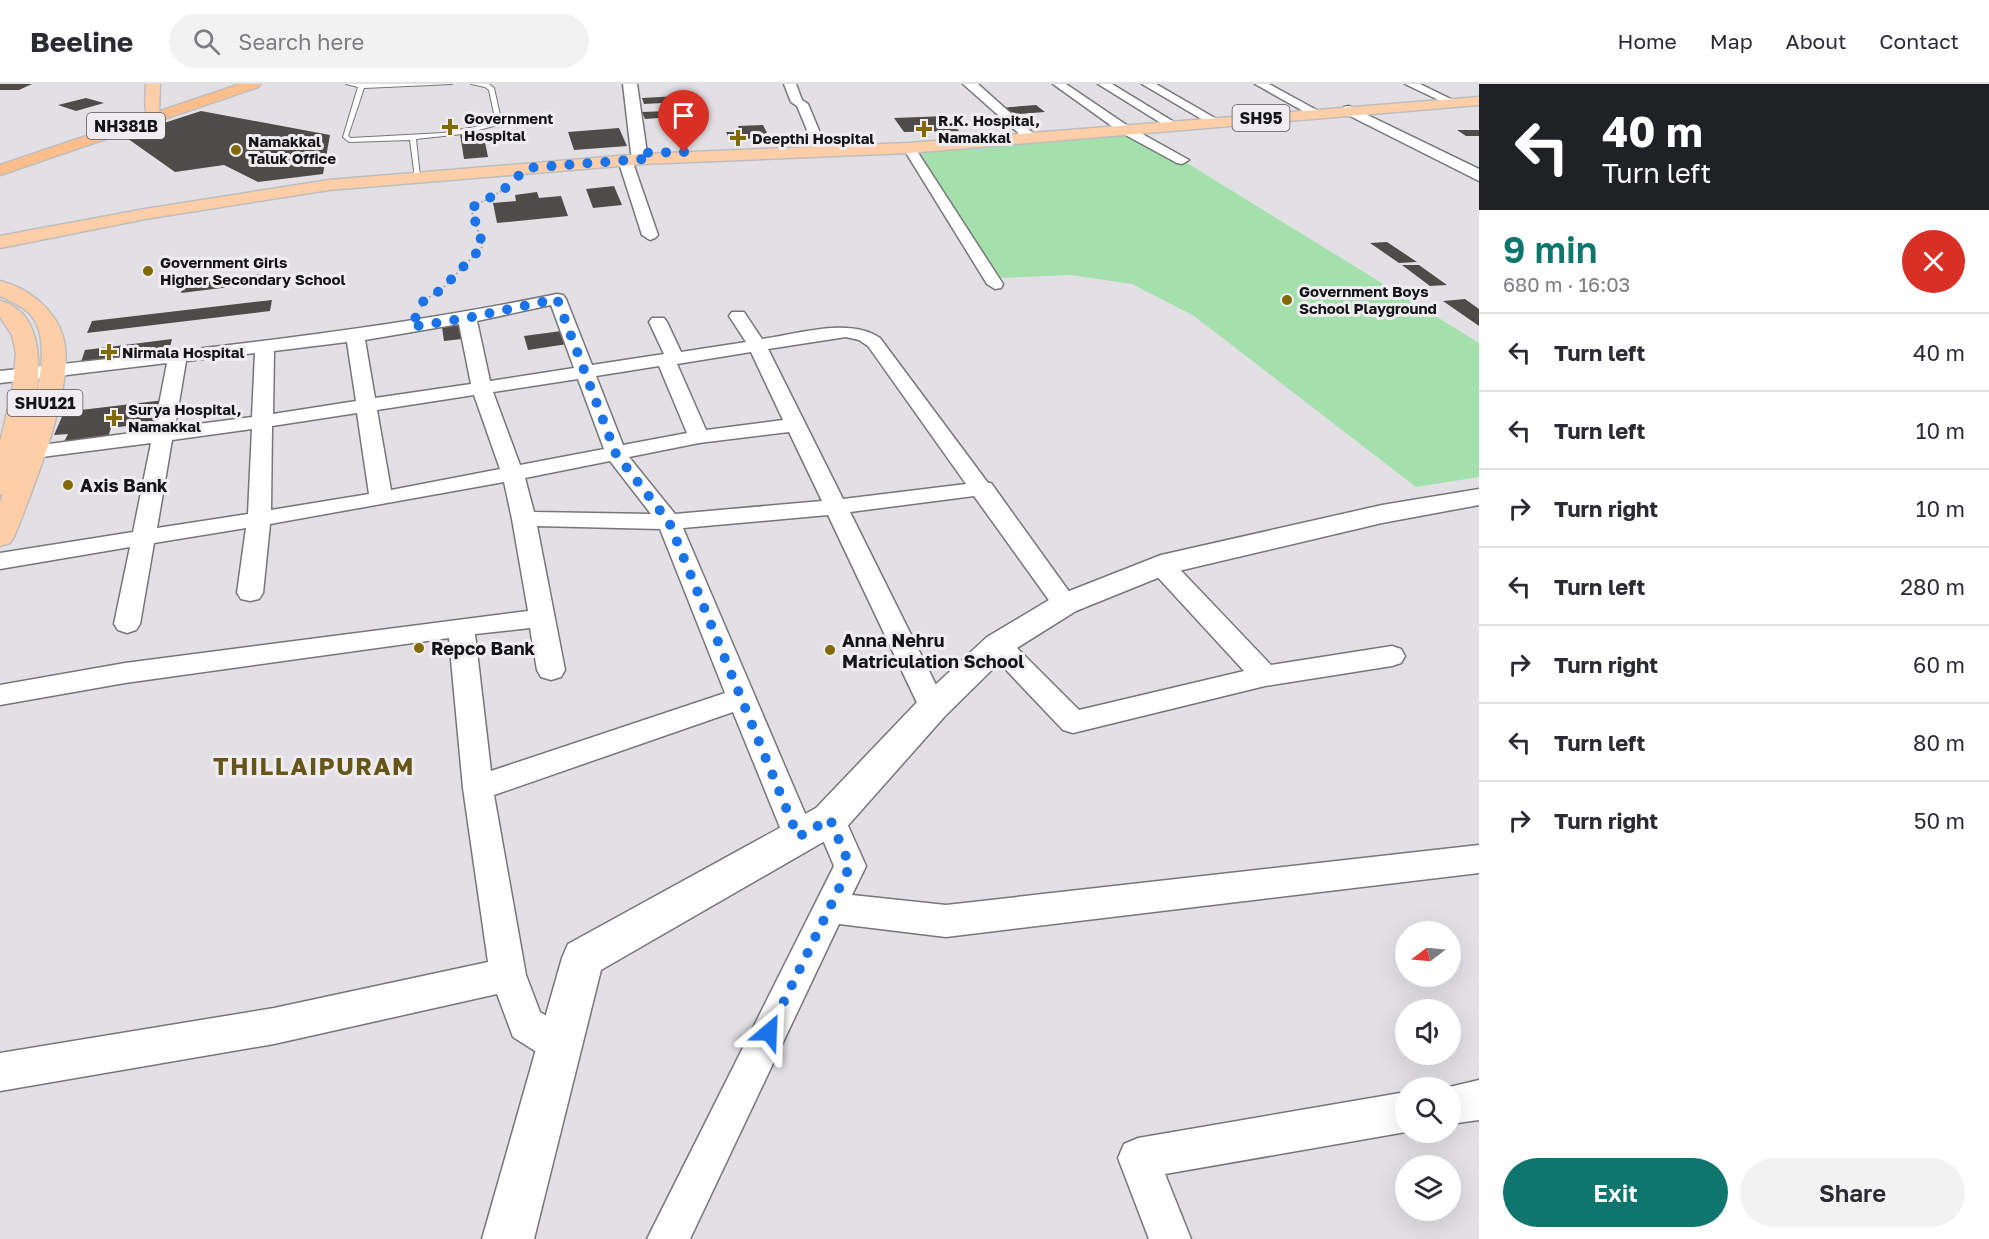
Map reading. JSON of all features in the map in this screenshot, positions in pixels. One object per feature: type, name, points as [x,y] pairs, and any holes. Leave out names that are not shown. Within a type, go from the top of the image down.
[{"type":"highway","name":"NH381B","points":[[0,170],[231,84]]},
{"type":"highway","name":"NH381B","points":[[0,162],[253,84]]},
{"type":"main road","points":[[153,84],[153,114]]},
{"type":"main road","name":"SH95","points":[[0,242],[262,195],[416,173],[527,168],[635,157],[909,148],[1214,121],[1479,101]]},
{"type":"main road","name":"SH95","points":[[0,234],[282,185],[635,157],[1036,136]]},
{"type":"main road","name":"SHU121","points":[[0,287],[38,309],[52,337],[53,372],[34,452],[0,537]]},
{"type":"main road","points":[[0,307],[11,315],[26,340],[27,376],[5,474],[0,486]]},
{"type":"street","points":[[630,84],[635,157],[650,234]]},
{"type":"street","points":[[790,84],[798,102],[802,104],[820,147]]},
{"type":"street","points":[[1059,84],[1124,129],[1182,160]]},
{"type":"street","points":[[1104,84],[1173,125]]},
{"type":"street","points":[[1148,84],[1214,121]]},
{"type":"street","points":[[1261,84],[1317,113]]},
{"type":"street","points":[[1411,84],[1453,103]]},
{"type":"street","points":[[976,85],[1036,136]]},
{"type":"street","points":[[1349,110],[1479,176]]},
{"type":"street","points":[[909,148],[995,284]]},
{"type":"street","points":[[0,377],[27,376],[355,336],[467,318],[557,299],[616,454],[669,522],[798,837]]},
{"type":"street","points":[[738,316],[757,345],[933,707]]},
{"type":"street","points":[[467,318],[482,389],[513,475],[524,519],[551,670]]},
{"type":"street","points":[[658,322],[699,437]]},
{"type":"street","points":[[34,452],[261,422],[846,332],[864,334],[874,342],[983,488],[1065,604]]},
{"type":"street","points":[[355,336],[381,499]]},
{"type":"street","points":[[250,593],[259,518],[265,346]]},
{"type":"street","points":[[127,624],[178,356]]},
{"type":"street","points":[[0,561],[381,499],[699,437],[795,425]]},
{"type":"street","points":[[524,519],[669,522],[836,507],[983,488]]},
{"type":"street","points":[[508,1239],[583,958],[830,819],[933,707],[998,645],[1065,604],[1161,565],[1382,514],[1479,497]]},
{"type":"street","points":[[1161,565],[1265,676]]},
{"type":"street","points":[[0,695],[125,673],[542,618]]},
{"type":"street","points":[[461,627],[478,788],[508,975],[526,1024],[559,1045]]},
{"type":"street","points":[[998,645],[1073,722],[1265,676],[1392,656]]},
{"type":"street","points":[[478,788],[741,698]]},
{"type":"street","points":[[668,1239],[850,866],[830,819]]},
{"type":"street","points":[[830,908],[946,921],[1479,859]]},
{"type":"street","points":[[0,1072],[274,1026],[508,975]]},
{"type":"street","points":[[1461,1103],[1479,1100]]},
{"type":"street","points":[[1170,1239],[1138,1158],[1395,1114]]},
{"type":"lane","points":[[349,84],[449,84]]},
{"type":"lane","points":[[361,85],[345,136],[349,140],[413,139],[482,129],[499,124],[492,89],[487,85],[474,84]]},
{"type":"lane","points":[[413,139],[416,173]]},
{"type":"path","points":[[411,327],[424,300],[441,290],[483,246],[471,208],[502,191],[527,168]]},
{"type":"green space","name":"Government Boys School Playground","points":[[1140,134],[1479,343],[1479,477],[1416,487],[1194,316],[1132,284],[1071,275],[1001,278],[915,152]]},
{"type":"building","points":[[0,84],[32,84],[19,90],[0,90]]},
{"type":"building","points":[[697,95],[700,101],[644,104],[642,98]]},
{"type":"building","points":[[86,98],[104,103],[76,111],[58,105]]},
{"type":"building","points":[[1036,105],[1045,112],[1007,115],[999,108]]},
{"type":"building","name":"Namakkal Taluk Office","points":[[201,111],[330,135],[323,174],[258,182],[224,165],[175,172],[124,136]]},
{"type":"building","points":[[670,111],[672,117],[645,119],[642,112]]},
{"type":"building","points":[[947,116],[959,131],[904,132],[894,118]]},
{"type":"building","points":[[763,125],[769,137],[743,139],[738,126]]},
{"type":"building","points":[[619,128],[627,146],[574,150],[568,132]]},
{"type":"building","points":[[1457,130],[1479,130],[1479,136],[1466,136]]},
{"type":"building","points":[[483,132],[488,157],[464,159],[460,134]]},
{"type":"building","points":[[726,132],[738,132],[742,139],[730,140]]},
{"type":"building","points":[[614,186],[622,205],[593,208],[586,189]]},
{"type":"building","points":[[537,192],[539,198],[561,196],[568,216],[497,223],[493,203],[516,201],[515,195]]},
{"type":"building","points":[[1387,242],[1417,262],[1399,263],[1370,243]]},
{"type":"building","points":[[1402,265],[1419,265],[1447,285],[1430,286]]},
{"type":"building","points":[[263,274],[262,283],[181,293],[184,283]]},
{"type":"building","points":[[1465,299],[1479,309],[1479,326],[1443,301]]},
{"type":"building","points":[[272,300],[270,311],[87,333],[92,321]]},
{"type":"building","points":[[460,325],[462,339],[444,341],[442,327]]},
{"type":"building","points":[[569,330],[574,343],[528,350],[524,336]]},
{"type":"building","points":[[172,339],[169,351],[81,362],[85,350]]},
{"type":"building","points":[[165,400],[158,422],[111,428],[108,437],[64,442],[68,434],[54,435],[64,412]]},
{"type":"place","name":"Government Hospital","points":[[450,127]]},
{"type":"place","name":"R.K. Hospital, Namakkal","points":[[924,129]]},
{"type":"place","name":"Deepthi Hospital","points":[[738,138]]},
{"type":"place","name":"Namakkal Taluk Office","points":[[236,150]]},
{"type":"place","name":"Government Girls Higher Secondary School","points":[[148,271]]},
{"type":"place","name":"Government Boys School Playground","points":[[1287,300]]},
{"type":"place","name":"Nirmala Hospital","points":[[109,352]]},
{"type":"place","name":"Surya Hospital, Namakkal","points":[[114,418]]},
{"type":"place","name":"Axis Bank","points":[[68,485]]},
{"type":"place","name":"Repco Bank","points":[[419,648]]},
{"type":"place","name":"Anna Nehru Matriculation School","points":[[830,650]]},
{"type":"district","name":"THILLAIPURAM","points":[[314,765]]},
{"type":"route","points":[[684,152],[639,153],[643,159],[527,168],[502,191],[471,208],[483,246],[441,290],[424,300],[411,327],[557,299],[616,454],[669,522],[798,837],[830,819],[850,866],[769,1032]]}]
